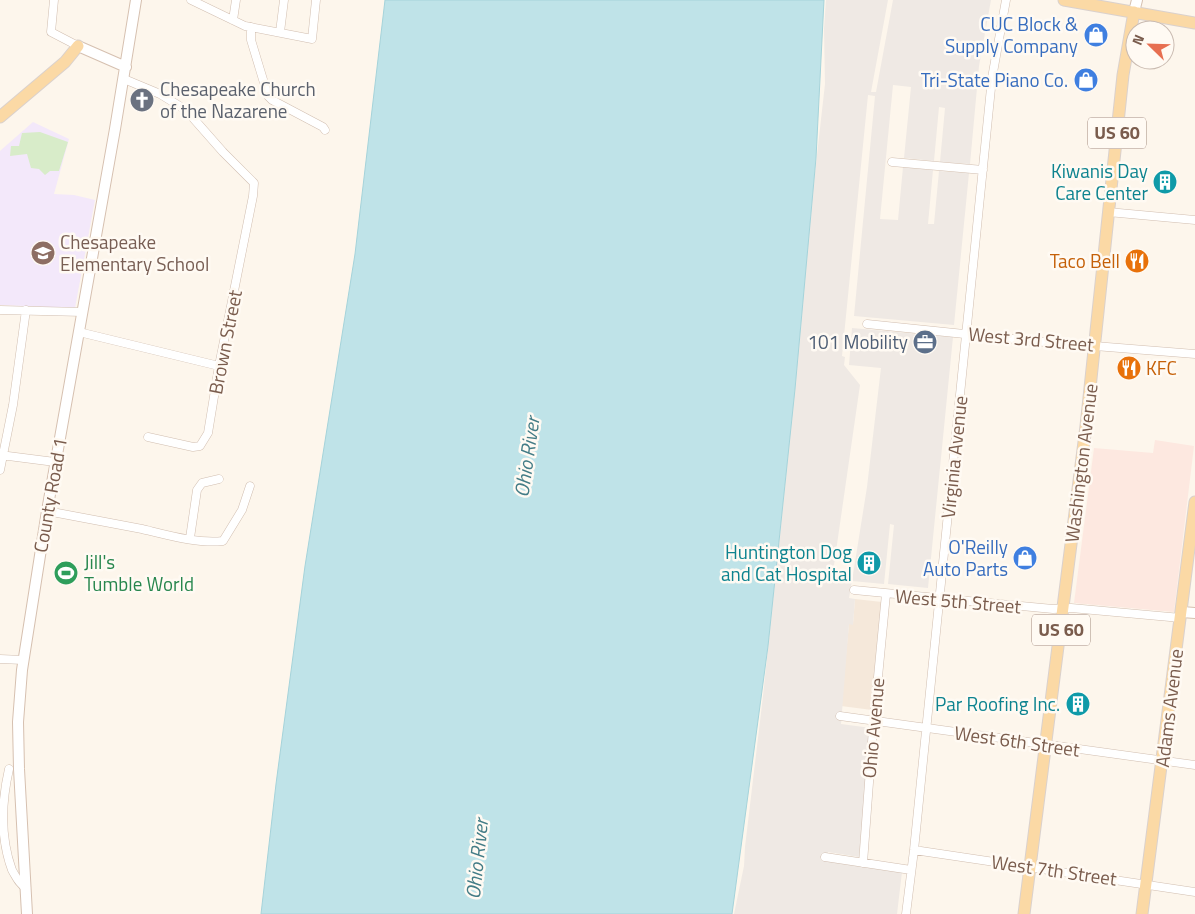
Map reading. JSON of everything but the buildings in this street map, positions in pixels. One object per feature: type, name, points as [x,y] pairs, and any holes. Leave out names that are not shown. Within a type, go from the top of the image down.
[{"type":"main road","points":[[1064,0],[1195,23]]},
{"type":"main road","name":"Washington Avenue","points":[[1024,914],[1095,346],[1122,77],[1134,12]]},
{"type":"main road","points":[[0,117],[65,62],[78,46]]},
{"type":"main road","name":"Adams Avenue","points":[[1142,914],[1195,502]]},
{"type":"street","points":[[54,0],[51,32],[126,67]]},
{"type":"street","name":"County Road 1","points":[[27,914],[14,769],[23,660],[46,511],[83,312],[136,0]]},
{"type":"street","points":[[191,0],[251,27],[312,39],[316,0]]},
{"type":"street","points":[[233,20],[236,0]]},
{"type":"street","points":[[280,32],[284,0]]},
{"type":"street","name":"Virginia Avenue","points":[[906,914],[994,65],[1006,0]]},
{"type":"street","points":[[1134,12],[1137,0]]},
{"type":"street","points":[[251,27],[251,40],[268,96],[272,100],[323,126],[325,130]]},
{"type":"street","name":"Brown Street","points":[[124,79],[160,94],[186,110],[223,152],[254,183],[208,433],[200,446],[183,445],[148,436]]},
{"type":"street","points":[[892,162],[983,170]]},
{"type":"street","points":[[1108,212],[1195,220]]},
{"type":"street","points":[[0,310],[83,312]]},
{"type":"street","points":[[0,470],[13,405],[26,310]]},
{"type":"street","name":"West 3rd Street","points":[[867,324],[1195,354]]},
{"type":"street","points":[[79,332],[219,366]]},
{"type":"street","points":[[2,455],[55,462]]},
{"type":"street","points":[[190,538],[197,490],[202,483],[219,479]]},
{"type":"street","points":[[46,511],[213,542],[223,541],[242,510],[250,486]]},
{"type":"street","name":"West 5th Street","points":[[854,590],[1053,609],[1071,608],[1181,615],[1195,614]]},
{"type":"street","name":"Ohio Avenue","points":[[863,863],[886,594]]},
{"type":"street","points":[[0,659],[23,660]]},
{"type":"street","name":"West 6th Street","points":[[840,716],[1195,765]]},
{"type":"street","points":[[0,769],[14,769],[3,802],[2,835],[9,864],[20,884],[26,888]]},
{"type":"street","name":"West 7th Street","points":[[914,850],[1195,892]]},
{"type":"street","points":[[825,857],[911,870]]},
{"type":"shaded area","points":[[826,0],[888,0],[871,92],[876,92],[893,0],[991,0],[979,66],[970,164],[940,162],[945,108],[939,107],[934,161],[904,158],[911,87],[893,85],[880,219],[898,220],[903,167],[933,170],[928,224],[934,224],[939,171],[969,173],[954,325],[854,316],[875,96],[868,95],[842,356],[845,357],[844,365],[860,385],[832,579],[852,581],[849,598],[855,599],[853,625],[849,624],[841,724],[871,728],[859,857],[828,852],[827,861],[902,872],[897,914],[734,914],[744,866],[795,389],[812,199],[825,84],[824,29]]},
{"type":"shaded area","name":"Chesapeake Elementary School","points":[[33,122],[69,139],[54,194],[74,195],[95,200],[75,308],[0,305],[0,151]]},
{"type":"shaded area","points":[[852,328],[953,337],[928,588],[888,584],[894,525],[890,524],[884,584],[852,581],[867,487],[881,368],[849,365]]},
{"type":"shaded area","points":[[1155,440],[1194,446],[1174,612],[1074,603],[1094,448],[1153,453]]},
{"type":"shaded area","points":[[855,599],[882,602],[872,710],[841,706],[849,624],[853,624]]},
{"type":"green space","points":[[40,132],[68,142],[59,171],[50,171],[45,175],[39,169],[31,168],[27,154],[10,156],[11,146],[19,146],[22,133]]},
{"type":"water","name":"Ohio River","points":[[385,0],[824,0],[816,158],[795,389],[768,646],[732,914],[261,914],[305,566],[355,254]]},
{"type":"place","name":"CUC Block & Supply Company","points":[[1096,35]]},
{"type":"place","name":"Tri-State Piano Co.","points":[[1086,80]]},
{"type":"place","name":"Chesapeake Church of the Nazarene","points":[[142,100]]},
{"type":"place","name":"Kiwanis Day Care Center","points":[[1165,182]]},
{"type":"place","name":"Chesapeake Elementary School","points":[[43,253]]},
{"type":"place","name":"Taco Bell","points":[[1137,261]]},
{"type":"place","name":"101 Mobility","points":[[925,342]]},
{"type":"place","name":"KFC","points":[[1129,368]]},
{"type":"place","name":"O'Reilly Auto Parts","points":[[1025,558]]},
{"type":"place","name":"Huntington Dog and Cat Hospital","points":[[869,563]]},
{"type":"place","name":"Jill's Tumble World","points":[[66,573]]},
{"type":"place","name":"Par Roofing Inc.","points":[[1078,704]]}]
